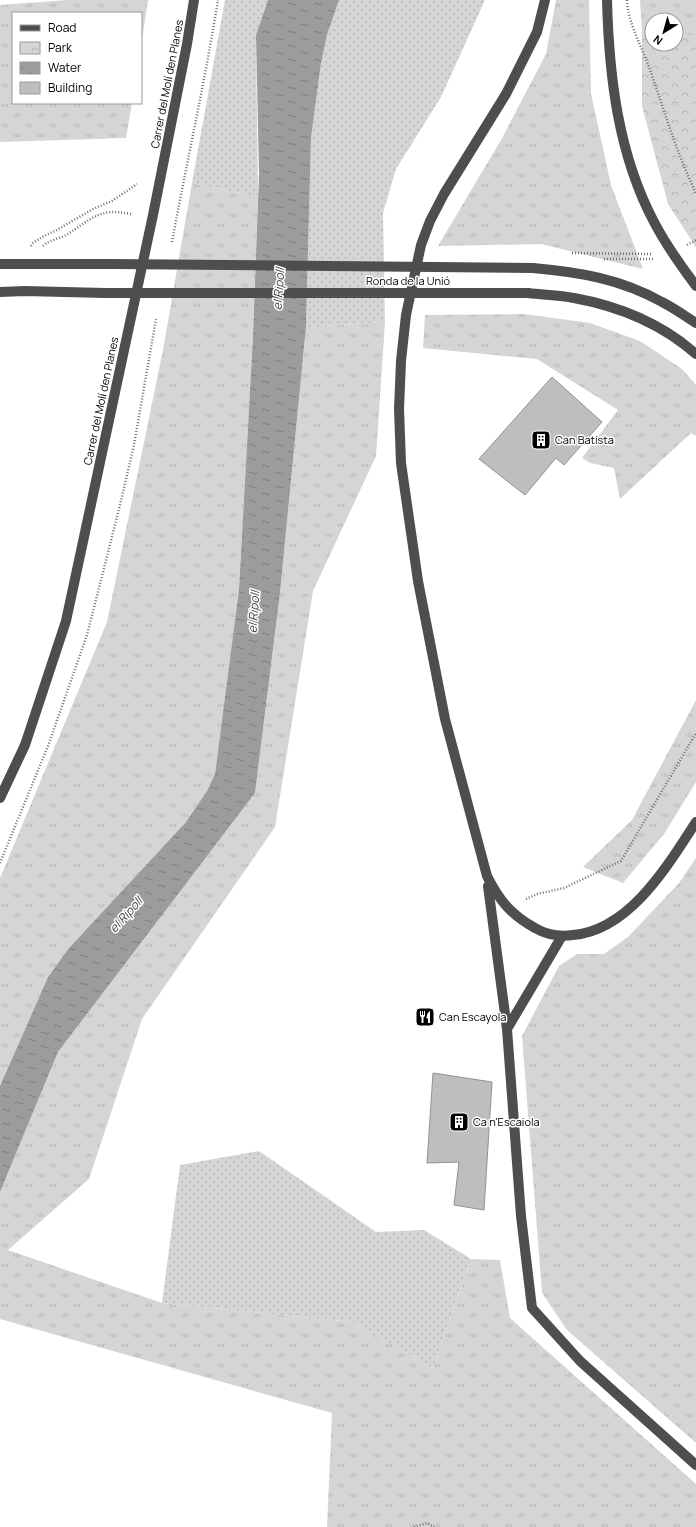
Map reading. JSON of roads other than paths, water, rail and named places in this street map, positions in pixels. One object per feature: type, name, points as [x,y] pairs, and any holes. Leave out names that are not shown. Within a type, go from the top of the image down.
[{"type":"street","name":"Carrer del Molí den Planes","points":[[0,798],[24,745],[66,621],[153,215],[187,44],[194,0]]},
{"type":"street","points":[[545,0],[537,32],[506,94],[444,194],[430,221],[421,245],[406,315],[401,361],[399,409],[401,463],[418,581],[445,719],[487,876],[507,1029],[521,1216],[532,1308],[580,1361],[696,1465]]},
{"type":"street","points":[[606,0],[612,81],[629,160],[642,197],[654,223],[672,253],[696,286]]},
{"type":"street","name":"Ronda de la Unió","points":[[0,264],[533,268],[595,276],[630,287],[662,302],[696,324]]},
{"type":"street","name":"Ronda de la Unió","points":[[0,292],[528,293],[574,298],[601,304],[625,312],[648,322],[673,336],[696,354]]},
{"type":"street","points":[[487,876],[496,894],[507,907],[528,924],[543,933],[562,936],[578,935],[595,931],[611,923],[644,894],[662,872],[696,822]]},
{"type":"street","points":[[507,1029],[562,936]]},
{"type":"water","name":"el Ripoll","points":[[268,0],[339,0],[327,35],[321,63],[311,138],[306,327],[280,593],[255,793],[58,1052],[0,1192],[0,1086],[48,977],[69,948],[186,822],[207,791],[215,774],[239,589],[253,336],[259,174],[256,35]]},
{"type":"place","name":"Can Batista","points":[[541,440]]},
{"type":"place","name":"Can Escayola","points":[[425,1017]]},
{"type":"place","name":"Ca n'Escaiola","points":[[459,1122]]}]
